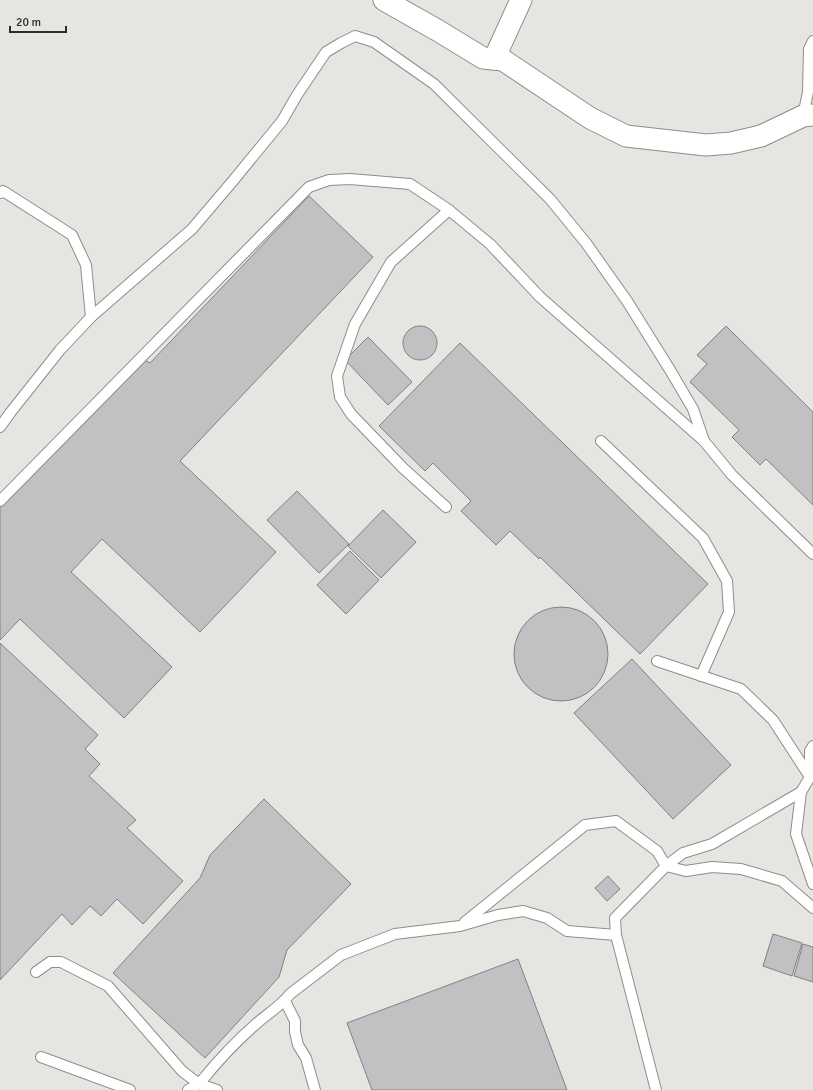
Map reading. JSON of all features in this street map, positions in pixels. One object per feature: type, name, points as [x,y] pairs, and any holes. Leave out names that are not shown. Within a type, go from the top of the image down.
[{"type":"street","points":[[384,0],[483,58],[503,60],[590,118],[626,136],[706,145],[731,143],[761,136],[808,116]]},
{"type":"street","points":[[494,59],[521,0]]},
{"type":"lane","points":[[0,427],[60,350],[91,317],[192,229],[282,121],[297,95],[326,52],[355,36],[374,42],[434,84],[550,199],[586,244],[618,288],[666,363],[693,409],[704,441]]},
{"type":"lane","points":[[808,116],[809,49],[813,41]]},
{"type":"lane","points":[[0,501],[309,187],[330,180],[350,180],[410,184],[449,210],[490,244],[540,297],[704,441],[732,475],[813,554]]},
{"type":"lane","points":[[0,193],[3,191],[72,235],[86,265],[91,317]]},
{"type":"lane","points":[[446,507],[403,468],[351,414],[340,397],[337,376],[355,324],[391,262],[449,210]]},
{"type":"lane","points":[[601,441],[703,538],[727,581],[729,612],[702,676]]},
{"type":"lane","points":[[657,661],[742,689],[773,720],[810,777]]},
{"type":"lane","points":[[812,750],[810,777],[801,792],[796,834],[813,884]]},
{"type":"lane","points":[[656,1090],[616,935],[615,918],[666,866],[683,853],[712,844],[801,792]]},
{"type":"lane","points":[[460,926],[585,825],[616,820],[657,851],[666,866],[686,871],[712,867],[741,869],[782,881],[813,908]]},
{"type":"lane","points":[[188,1090],[199,1084],[217,1062],[256,1024],[290,994],[341,955],[394,934],[460,926],[498,915],[523,911],[547,918],[567,931],[616,935]]},
{"type":"lane","points":[[36,972],[50,962],[61,962],[108,986],[182,1071],[199,1084],[217,1090]]},
{"type":"lane","points":[[285,1000],[295,1021],[295,1032],[298,1045],[306,1058],[315,1090]]},
{"type":"lane","points":[[41,1057],[130,1090]]},
{"type":"building","points":[[309,196],[373,257],[180,461],[276,552],[200,632],[102,539],[71,572],[172,667],[124,718],[20,619],[0,640],[0,506],[143,359],[150,363]]},
{"type":"building","points":[[423,326],[432,331],[436,336],[436,350],[432,355],[427,359],[417,360],[413,359],[404,350],[403,340],[404,336],[413,327]]},
{"type":"building","points":[[726,326],[813,412],[813,505],[766,459],[760,465],[732,437],[739,430],[690,382],[707,364],[697,355]]},
{"type":"building","points":[[368,337],[412,382],[388,405],[345,360]]},
{"type":"building","points":[[460,343],[708,584],[640,654],[540,557],[539,559],[510,531],[496,545],[461,511],[471,501],[433,463],[425,471],[379,426]]},
{"type":"building","points":[[297,491],[349,544],[319,573],[267,520]]},
{"type":"building","points":[[383,510],[416,542],[381,578],[348,546]]},
{"type":"building","points":[[350,551],[379,580],[346,614],[317,585]]},
{"type":"building","points":[[552,607],[570,607],[579,610],[595,620],[605,636],[608,645],[608,663],[605,672],[595,688],[579,698],[570,701],[552,701],[543,698],[527,688],[517,672],[514,663],[514,645],[517,636],[527,620],[543,610]]},
{"type":"building","points":[[0,643],[98,735],[85,749],[100,764],[89,776],[136,820],[127,828],[183,881],[143,924],[117,899],[101,916],[90,906],[72,925],[62,914],[0,980]]},
{"type":"building","points":[[632,659],[731,765],[673,819],[574,713]]},
{"type":"building","points":[[264,799],[351,884],[287,950],[279,977],[205,1058],[113,973],[200,878],[210,855]]},
{"type":"building","points":[[608,876],[620,889],[607,901],[595,888]]},
{"type":"building","points":[[773,934],[802,943],[792,976],[763,966]]},
{"type":"building","points":[[803,944],[813,947],[813,982],[794,976]]},
{"type":"building","points":[[518,959],[567,1090],[372,1090],[347,1023]]}]
